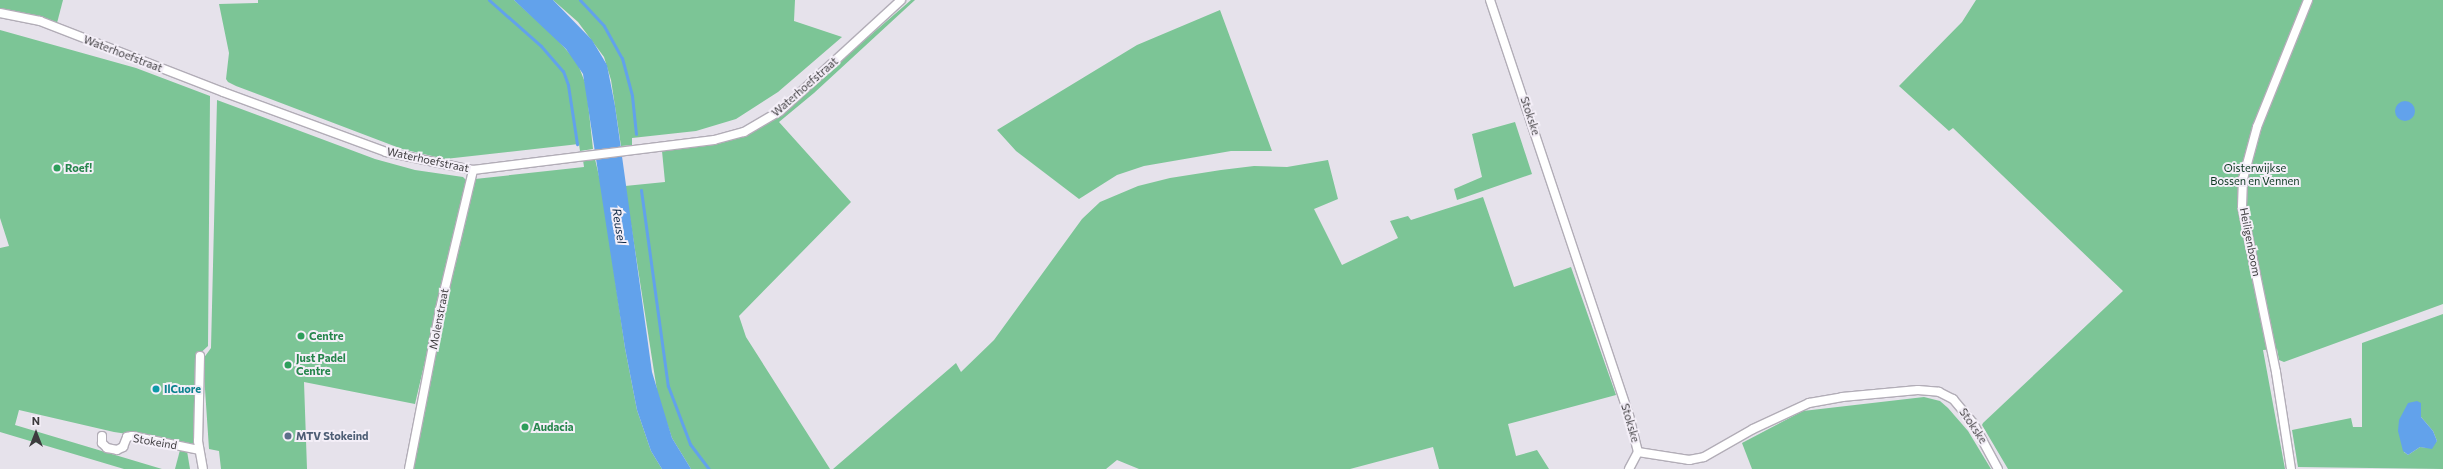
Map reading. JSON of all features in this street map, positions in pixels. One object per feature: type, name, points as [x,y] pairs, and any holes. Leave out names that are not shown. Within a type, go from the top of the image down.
[{"type":"street","name":"Waterhoefstraat","points":[[0,13],[40,22],[386,152],[473,170],[730,137],[762,123],[780,111],[901,0]]},
{"type":"street","name":"Stokske","points":[[1490,0],[1629,416],[1638,452],[1669,459],[1689,460],[1704,457],[1753,429],[1809,403],[1842,397],[1918,390],[1939,392],[1953,399],[1973,423],[1998,469]]},
{"type":"street","name":"Heiligenboom","points":[[2292,469],[2276,372],[2242,207],[2243,179],[2257,127],[2308,0]]},
{"type":"street","name":"Molenstraat","points":[[409,469],[440,309],[473,170]]},
{"type":"street","points":[[200,356],[199,450],[203,469]]},
{"type":"street","name":"Stokeind","points":[[102,436],[102,443],[107,448],[117,450],[122,447],[127,437],[132,436],[199,450]]},
{"type":"street","points":[[1629,469],[1638,452]]},
{"type":"green space","points":[[0,0],[63,0],[57,23],[0,8]]},
{"type":"green space","points":[[258,0],[514,0],[556,38],[577,62],[586,85],[593,149],[580,151],[579,144],[445,159],[402,149],[236,86],[228,82],[226,79],[229,53],[219,4],[258,3]]},
{"type":"green space","points":[[553,0],[795,0],[794,21],[842,37],[778,92],[736,119],[696,131],[632,138],[632,145],[621,146],[611,80],[604,57],[578,22]]},
{"type":"green space","points":[[911,0],[915,0],[814,93],[779,122],[851,202],[739,316],[746,337],[830,469],[691,469],[672,438],[658,397],[625,186],[665,182],[662,151],[726,141],[772,121]]},
{"type":"green space","name":"Oisterwijkse Bossen en Vennen","points":[[1976,0],[2443,0],[2443,304],[2284,362],[2279,360],[2277,349],[2263,350],[2285,469],[2008,469],[1982,425],[1983,423],[2123,291],[1953,128],[1949,131],[1899,86],[1962,22]]},
{"type":"green space","points":[[1220,10],[1272,151],[1231,151],[1144,166],[1117,175],[1079,199],[1016,151],[997,130],[1137,45]]},
{"type":"green space","points":[[0,30],[136,68],[210,96],[208,346],[195,358],[195,444],[114,432],[19,410],[15,425],[162,469],[124,469],[0,432],[0,248],[9,246],[0,218]]},
{"type":"green space","points":[[217,100],[375,159],[415,170],[463,177],[467,181],[415,404],[304,382],[307,469],[221,469],[219,451],[209,449],[203,359],[211,348]]},
{"type":"green space","points":[[1515,122],[1532,174],[1457,200],[1454,189],[1482,177],[1472,134]]},
{"type":"green space","points":[[595,159],[602,189],[625,348],[637,410],[651,451],[662,469],[413,469],[441,325],[475,179],[584,167],[583,160]]},
{"type":"green space","points":[[1328,160],[1338,199],[1314,209],[1342,265],[1398,238],[1390,221],[1408,216],[1411,220],[1483,197],[1514,287],[1571,267],[1616,395],[1508,424],[1516,456],[1537,450],[1549,469],[1439,469],[1433,447],[1350,469],[1139,469],[1117,460],[1106,469],[833,469],[956,363],[961,372],[994,340],[1082,219],[1100,202],[1138,186],[1170,178],[1254,166],[1287,167]]},
{"type":"green space","points":[[2443,314],[2443,469],[2298,467],[2292,430],[2351,418],[2353,427],[2362,427],[2362,343]],"holes":[[[2421,406],[2421,417],[2433,431],[2437,441],[2429,448],[2420,447],[2408,455],[2404,452]]]},
{"type":"green space","points":[[1924,397],[1940,401],[1948,408],[1968,431],[1991,469],[1752,469],[1742,443],[1803,411]]},
{"type":"green space","points":[[180,450],[187,451],[190,469],[175,469]]},
{"type":"water","name":"Reusel","points":[[514,0],[553,0],[592,40],[607,65],[615,106],[652,372],[672,438],[691,469],[662,469],[651,451],[637,410],[625,348],[583,74],[566,49]]},
{"type":"water","points":[[2405,101],[2412,104],[2415,111],[2412,118],[2405,121],[2398,118],[2395,111],[2398,104]]},
{"type":"water","points":[[2417,401],[2421,403],[2421,417],[2433,431],[2437,441],[2432,449],[2420,447],[2408,455],[2403,451],[2398,431],[2399,420],[2408,403]]},
{"type":"waterway","points":[[489,0],[541,46],[563,71],[568,85],[577,144]]},
{"type":"waterway","points":[[580,0],[604,26],[622,58],[632,96],[636,134]]},
{"type":"waterway","points":[[641,190],[668,386],[690,444],[709,469]]},
{"type":"place","name":"Roef!","points":[[57,168]]},
{"type":"place","name":"Centre","points":[[301,336]]},
{"type":"place","name":"Just Padel Centre","points":[[288,365]]},
{"type":"place","name":"IlCuore","points":[[156,389]]},
{"type":"place","name":"Audacia","points":[[525,427]]},
{"type":"place","name":"MTV Stokeind","points":[[288,436]]}]
